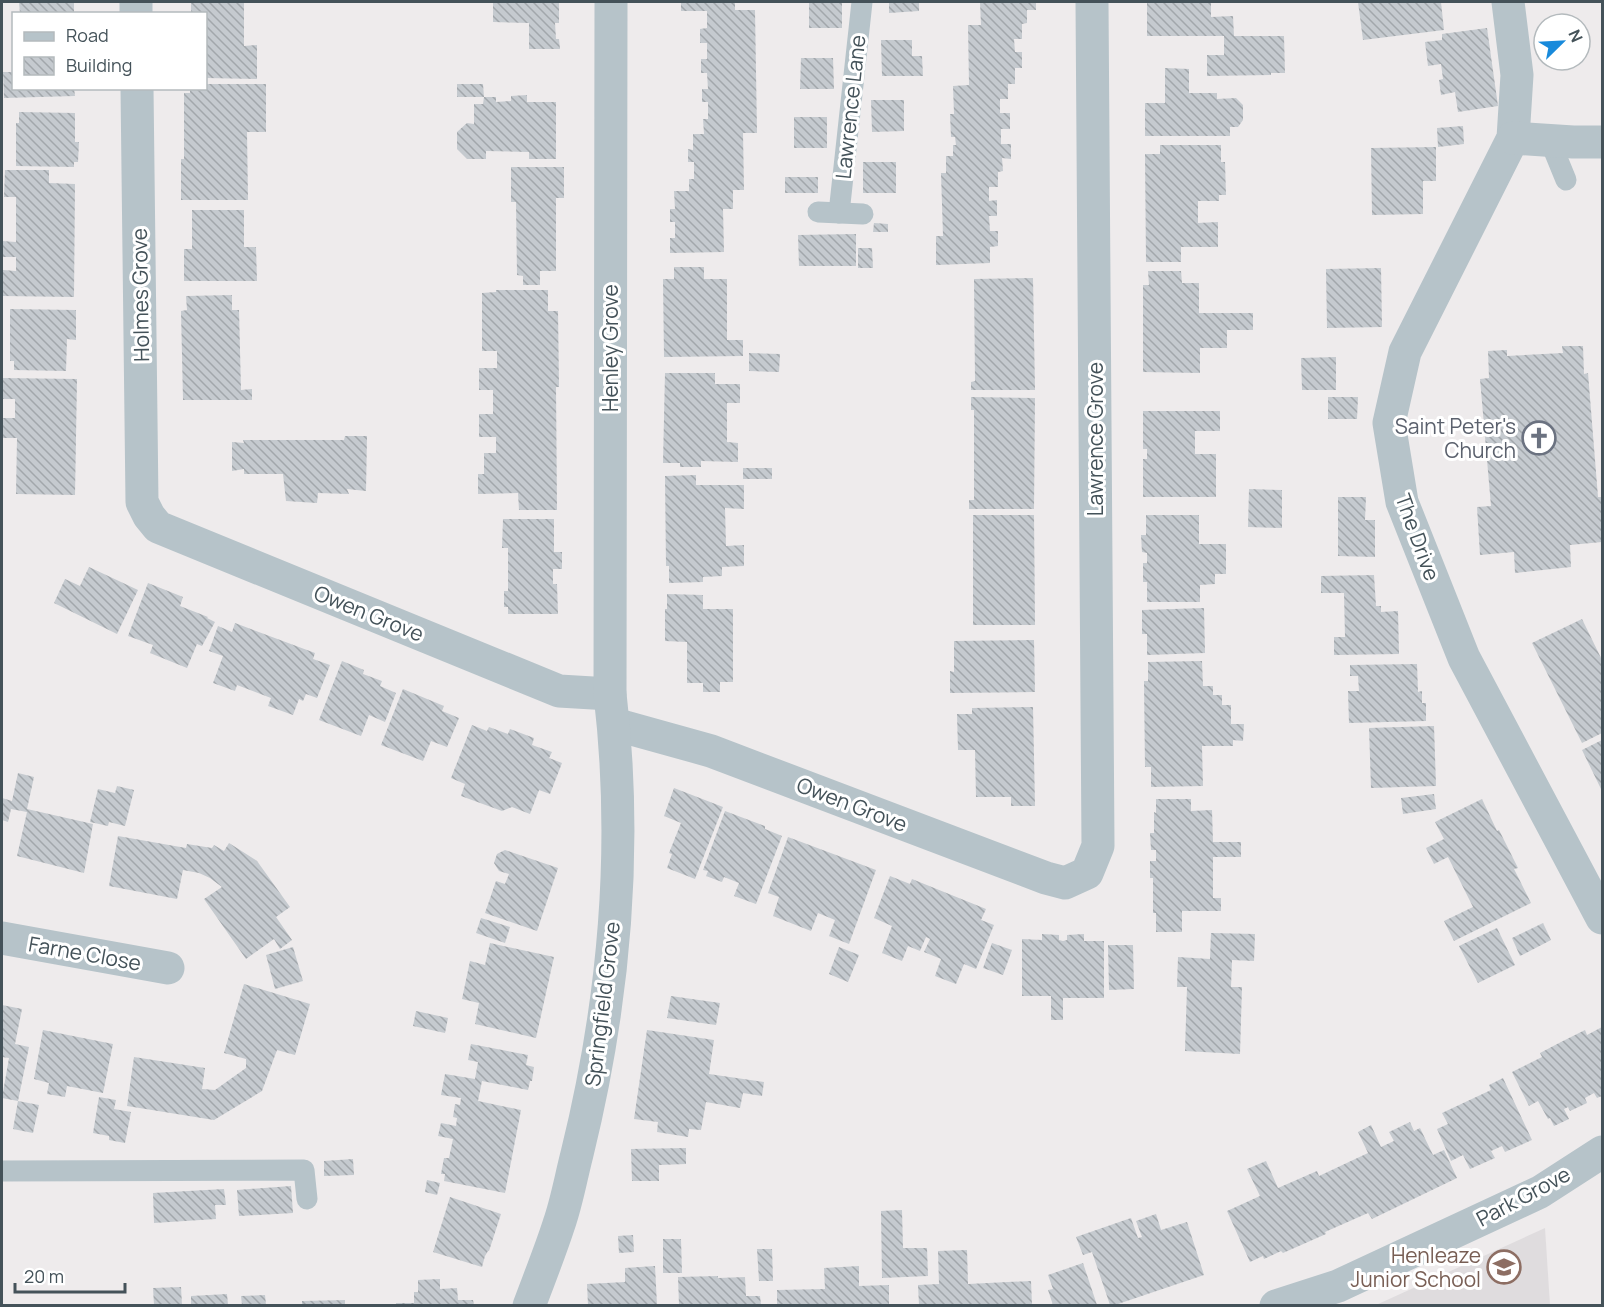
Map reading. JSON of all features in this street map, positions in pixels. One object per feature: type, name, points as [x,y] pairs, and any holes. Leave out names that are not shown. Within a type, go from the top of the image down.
[{"type":"street","name":"Henley Grove","points":[[610,2],[612,709]]},
{"type":"street","name":"Lawrence Grove","points":[[1087,873],[1098,846],[1092,2]]},
{"type":"street","name":"The Drive","points":[[1508,2],[1517,75],[1513,138],[1405,352],[1389,423],[1402,502],[1464,658],[1602,918]]},
{"type":"street","name":"Holmes Grove","points":[[137,90],[142,502]]},
{"type":"street","points":[[1513,138],[1602,142]]},
{"type":"street","name":"Owen Grove","points":[[142,502],[158,527],[711,751],[1046,878],[1065,882],[1087,873]]},
{"type":"street","name":"Springfield Grove","points":[[529,1305],[560,1223],[589,1106],[607,998],[616,886],[617,777],[612,709]]},
{"type":"street","name":"Farne Close","points":[[2,938],[168,968]]},
{"type":"street","name":"Park Grove","points":[[1276,1305],[1338,1286],[1540,1192],[1602,1152]]},
{"type":"lane","name":"Lawrence Lane","points":[[862,2],[828,213],[863,214]]},
{"type":"lane","points":[[1550,141],[1566,180]]},
{"type":"lane","points":[[2,1171],[304,1170],[307,1199]]},
{"type":"shaded area","name":"Henleaze Junior School","points":[[1545,1228],[1550,1305],[1376,1305]]},
{"type":"building","points":[[19,2],[74,2],[74,12],[20,12]]},
{"type":"building","points":[[191,2],[244,2],[244,46],[257,45],[257,79],[207,78],[207,12],[191,12]]},
{"type":"building","points":[[559,2],[559,23],[555,23],[556,39],[559,39],[560,49],[529,49],[529,23],[493,22],[493,3]]},
{"type":"building","points":[[681,2],[735,2],[735,10],[755,10],[757,133],[743,133],[744,190],[733,190],[733,209],[723,209],[724,252],[670,253],[670,238],[675,238],[675,222],[670,222],[670,209],[675,209],[674,191],[689,191],[689,179],[694,179],[694,162],[688,162],[688,149],[693,150],[693,134],[704,134],[703,119],[708,119],[708,102],[702,102],[702,89],[708,89],[707,73],[701,73],[701,59],[707,59],[707,43],[700,43],[700,29],[707,28],[707,11],[681,11]]},
{"type":"building","points":[[809,2],[842,2],[842,28],[809,28]]},
{"type":"building","points":[[889,2],[919,2],[919,11],[889,13]]},
{"type":"building","points":[[980,2],[1036,2],[1036,10],[1027,10],[1027,23],[1022,24],[1022,39],[1014,39],[1015,52],[1022,52],[1022,68],[1015,68],[1015,84],[1008,84],[1008,99],[1000,99],[1000,113],[1010,113],[1010,129],[1001,129],[1001,144],[1011,144],[1011,159],[1002,158],[1003,171],[998,172],[998,187],[989,187],[989,201],[997,200],[997,216],[989,216],[990,231],[998,231],[998,246],[990,247],[990,263],[936,265],[936,236],[943,236],[941,173],[946,173],[946,156],[953,156],[953,145],[956,145],[955,137],[951,137],[950,114],[954,114],[953,86],[969,85],[968,25],[981,25]]},
{"type":"building","points":[[1147,2],[1211,2],[1211,17],[1233,16],[1234,36],[1284,36],[1285,73],[1207,76],[1207,55],[1224,55],[1224,36],[1147,36]]},
{"type":"building","points":[[1358,2],[1441,2],[1444,30],[1363,40]]},
{"type":"building","points":[[1487,28],[1498,106],[1458,112],[1455,92],[1441,95],[1439,80],[1443,79],[1441,64],[1428,66],[1425,42],[1442,40],[1442,34]]},
{"type":"building","points":[[881,40],[912,40],[912,56],[922,56],[923,76],[882,76]]},
{"type":"building","points":[[801,58],[833,58],[834,89],[800,89]]},
{"type":"building","points":[[1165,68],[1189,69],[1189,93],[1217,93],[1217,99],[1236,98],[1243,105],[1243,120],[1238,127],[1230,127],[1230,136],[1145,136],[1145,103],[1165,103]]},
{"type":"building","points":[[3,72],[12,72],[12,90],[74,90],[75,96],[4,98]]},
{"type":"building","points":[[207,84],[266,84],[266,132],[247,132],[248,200],[181,200],[181,159],[184,159],[184,93],[190,93],[190,90],[207,90]]},
{"type":"building","points":[[457,84],[483,84],[484,97],[457,97]]},
{"type":"building","points":[[527,95],[527,102],[556,102],[556,159],[529,159],[529,152],[486,151],[486,159],[467,159],[457,149],[457,132],[467,123],[474,124],[474,104],[483,104],[484,97],[496,97],[496,102],[511,101],[511,96]]},
{"type":"building","points":[[871,100],[904,100],[904,131],[872,132]]},
{"type":"building","points":[[19,112],[75,113],[75,142],[79,142],[78,162],[74,162],[74,167],[16,166],[16,123],[19,123]]},
{"type":"building","points":[[794,117],[827,117],[827,148],[794,148]]},
{"type":"building","points":[[1463,126],[1464,144],[1438,147],[1437,128]]},
{"type":"building","points":[[1160,145],[1221,145],[1221,162],[1225,162],[1226,195],[1219,195],[1219,201],[1198,201],[1198,223],[1218,222],[1218,247],[1181,247],[1181,262],[1146,262],[1145,154],[1160,154]]},
{"type":"building","points":[[1436,147],[1436,181],[1423,181],[1423,214],[1372,215],[1371,148]]},
{"type":"building","points":[[863,162],[896,162],[896,193],[863,193]]},
{"type":"building","points":[[511,167],[564,167],[564,198],[556,198],[556,271],[540,271],[540,285],[523,285],[523,276],[517,275],[516,202],[511,202]]},
{"type":"building","points":[[5,170],[49,170],[49,183],[75,184],[74,297],[3,296],[3,270],[16,271],[16,257],[2,257],[2,241],[16,242],[16,197],[4,197]]},
{"type":"building","points":[[785,177],[818,177],[818,193],[785,193]]},
{"type":"building","points":[[192,210],[244,210],[244,247],[256,247],[257,281],[184,281],[184,249],[192,249]]},
{"type":"building","points":[[874,223],[888,224],[888,232],[873,232]]},
{"type":"building","points":[[856,234],[856,266],[799,266],[798,235]]},
{"type":"building","points":[[858,248],[872,248],[873,268],[858,268]]},
{"type":"building","points":[[674,267],[704,267],[704,279],[727,279],[727,340],[743,340],[743,356],[664,357],[663,279],[674,279]]},
{"type":"building","points":[[1381,268],[1382,327],[1327,328],[1326,269]]},
{"type":"building","points":[[1148,271],[1181,271],[1182,283],[1199,283],[1199,313],[1253,313],[1253,330],[1227,330],[1227,348],[1200,348],[1200,373],[1143,372],[1143,285],[1149,285]]},
{"type":"building","points":[[1033,278],[1035,390],[971,390],[971,382],[975,381],[974,279]]},
{"type":"building","points":[[496,290],[548,290],[548,311],[558,311],[557,510],[519,510],[518,493],[478,494],[478,474],[484,474],[484,453],[496,453],[496,437],[479,437],[479,414],[493,414],[493,390],[479,390],[479,368],[497,368],[497,351],[482,351],[482,293],[496,292]]},
{"type":"building","points":[[232,295],[232,310],[239,310],[241,390],[252,389],[252,400],[183,400],[181,311],[187,310],[186,296]]},
{"type":"building","points":[[10,309],[76,310],[76,340],[67,339],[66,371],[14,370],[14,361],[10,361]]},
{"type":"building","name":"Saint Peter's Church","points":[[1562,346],[1583,346],[1584,374],[1588,373],[1598,497],[1602,497],[1602,542],[1570,545],[1571,567],[1515,573],[1514,552],[1480,555],[1477,507],[1491,506],[1480,379],[1489,378],[1488,351],[1507,350],[1507,356],[1563,353]]},
{"type":"building","points":[[749,353],[780,354],[779,372],[749,371]]},
{"type":"building","points":[[1336,357],[1336,390],[1302,390],[1301,358]]},
{"type":"building","points":[[665,373],[715,373],[715,384],[740,384],[740,403],[727,403],[727,442],[738,443],[738,462],[701,461],[701,467],[680,467],[680,463],[663,463]]},
{"type":"building","points":[[3,378],[77,379],[75,495],[16,494],[17,438],[2,438],[2,418],[15,418],[15,399],[3,399]]},
{"type":"building","points":[[971,397],[1035,398],[1034,509],[969,509],[969,500],[974,500],[974,410],[971,410]]},
{"type":"building","points":[[1328,397],[1358,397],[1357,419],[1328,419]]},
{"type":"building","points":[[1143,411],[1220,411],[1220,431],[1195,431],[1195,454],[1216,454],[1216,497],[1143,497],[1143,459],[1147,459],[1147,449],[1143,449]]},
{"type":"building","points":[[345,436],[367,436],[366,491],[347,489],[349,494],[318,493],[317,503],[286,501],[283,474],[244,474],[244,469],[232,471],[232,442],[244,443],[243,440],[344,440]]},
{"type":"building","points":[[743,468],[772,468],[772,479],[743,479]]},
{"type":"building","points":[[696,475],[696,485],[744,485],[744,509],[725,508],[726,546],[744,545],[744,566],[722,567],[722,576],[703,577],[703,582],[669,583],[669,566],[666,566],[665,476]]},
{"type":"building","points":[[1249,489],[1282,490],[1282,528],[1248,527]]},
{"type":"building","points":[[1338,497],[1366,497],[1365,520],[1375,520],[1375,557],[1338,556]]},
{"type":"building","points":[[973,515],[1034,515],[1035,625],[973,625]]},
{"type":"building","points":[[1146,515],[1199,515],[1199,544],[1226,544],[1226,574],[1215,574],[1215,584],[1200,585],[1200,602],[1147,602],[1147,582],[1143,582],[1143,563],[1147,563],[1147,553],[1142,552],[1141,535],[1146,535]]},
{"type":"building","points":[[503,519],[554,519],[554,552],[562,552],[562,569],[553,569],[553,584],[557,584],[558,614],[508,614],[508,607],[504,607],[504,591],[508,591],[508,548],[502,548]]},
{"type":"building","points":[[89,567],[138,590],[117,634],[54,603],[65,579],[80,586]]},
{"type":"building","points":[[1374,575],[1376,606],[1381,606],[1381,612],[1398,611],[1399,654],[1334,655],[1334,637],[1345,637],[1344,593],[1321,593],[1321,576]]},
{"type":"building","points":[[148,583],[183,597],[180,606],[215,622],[202,646],[197,644],[187,668],[150,653],[153,645],[128,636]]},
{"type":"building","points":[[667,594],[703,595],[703,609],[733,609],[733,682],[720,682],[720,692],[703,692],[703,683],[687,683],[687,642],[665,641]]},
{"type":"building","points":[[1204,608],[1205,653],[1147,655],[1147,634],[1142,634],[1142,610]]},
{"type":"building","points":[[1582,619],[1602,660],[1602,733],[1582,743],[1532,643]]},
{"type":"building","points":[[235,623],[315,653],[313,659],[330,665],[317,698],[306,694],[303,701],[299,699],[293,715],[268,706],[271,698],[237,685],[235,691],[213,683],[223,656],[209,651],[218,626],[232,632]]},
{"type":"building","points":[[1034,640],[1035,692],[950,693],[950,671],[954,672],[954,641]]},
{"type":"building","points":[[342,661],[364,670],[363,674],[382,681],[380,686],[396,693],[385,722],[369,715],[361,736],[319,720]]},
{"type":"building","points":[[1202,661],[1203,686],[1213,686],[1213,695],[1222,695],[1222,705],[1231,705],[1231,724],[1244,724],[1243,741],[1233,740],[1233,746],[1202,746],[1203,786],[1151,787],[1151,767],[1145,767],[1144,681],[1148,681],[1148,662]]},
{"type":"building","points":[[1417,664],[1418,692],[1422,691],[1422,703],[1426,703],[1426,721],[1349,723],[1348,691],[1359,691],[1358,676],[1350,676],[1350,665]]},
{"type":"building","points":[[403,689],[444,706],[442,711],[459,718],[447,747],[431,741],[423,761],[381,745]]},
{"type":"building","points":[[1033,707],[1035,806],[1011,806],[1011,797],[976,797],[975,750],[958,750],[957,714],[972,714],[972,708]]},
{"type":"building","points":[[472,725],[487,731],[489,727],[508,734],[510,729],[534,738],[532,745],[552,752],[549,758],[562,763],[550,794],[539,790],[530,814],[512,807],[502,811],[461,796],[465,784],[451,778]]},
{"type":"building","points":[[1434,726],[1436,786],[1371,788],[1369,728]]},
{"type":"building","points":[[1602,740],[1602,791],[1582,750]]},
{"type":"building","points":[[18,773],[34,777],[27,809],[93,824],[84,873],[17,856],[27,812],[11,809],[8,822],[2,820],[2,798],[12,801]]},
{"type":"building","points":[[117,786],[134,790],[125,826],[109,822],[108,826],[90,822],[98,789],[115,793]]},
{"type":"building","points":[[674,788],[723,807],[695,879],[667,868],[672,854],[669,853],[681,823],[664,816]]},
{"type":"building","points":[[1434,794],[1436,809],[1403,814],[1401,798]]},
{"type":"building","points":[[1156,799],[1191,799],[1191,811],[1212,810],[1213,842],[1241,842],[1241,857],[1213,857],[1213,898],[1221,898],[1221,911],[1182,911],[1182,932],[1156,932],[1150,861],[1156,861],[1156,850],[1151,850],[1150,833],[1154,833]]},
{"type":"building","points":[[1482,799],[1518,868],[1514,869],[1531,903],[1454,941],[1444,921],[1473,907],[1448,857],[1434,864],[1426,848],[1444,839],[1435,822]]},
{"type":"building","points":[[725,811],[765,826],[765,829],[782,836],[756,904],[734,896],[739,883],[724,877],[722,882],[706,876],[708,871],[703,870]]},
{"type":"building","points":[[118,836],[186,848],[187,844],[212,848],[214,845],[224,851],[229,843],[257,861],[290,907],[276,917],[292,940],[280,949],[274,939],[246,959],[204,899],[222,887],[199,873],[183,870],[177,899],[109,886]]},
{"type":"building","points":[[788,837],[876,870],[849,944],[829,936],[835,920],[818,913],[811,931],[773,916],[779,897],[768,893]]},
{"type":"building","points":[[505,850],[558,868],[537,931],[485,913],[496,881],[505,884],[509,874],[499,871],[494,863],[497,854]]},
{"type":"building","points":[[890,876],[910,884],[912,879],[986,909],[981,920],[994,925],[976,969],[964,964],[956,984],[935,976],[941,959],[924,952],[930,939],[926,937],[920,951],[908,946],[902,961],[882,953],[892,926],[874,918]]},
{"type":"building","points":[[481,918],[510,927],[505,943],[476,933]]},
{"type":"building","points":[[1543,923],[1551,940],[1520,956],[1512,938]]},
{"type":"building","points":[[1497,928],[1515,965],[1478,983],[1459,946]]},
{"type":"building","points":[[1211,933],[1255,934],[1254,961],[1232,960],[1231,987],[1242,987],[1240,1054],[1185,1051],[1187,987],[1177,987],[1178,957],[1210,959]]},
{"type":"building","points":[[1042,934],[1059,935],[1059,940],[1063,941],[1067,940],[1067,935],[1084,934],[1084,941],[1104,941],[1104,998],[1063,998],[1063,1020],[1051,1020],[1051,996],[1022,996],[1022,939],[1042,940]]},
{"type":"building","points":[[490,943],[554,957],[536,1038],[475,1024],[479,1003],[462,999],[470,961],[485,965]]},
{"type":"building","points":[[992,943],[1012,950],[1003,975],[983,968]]},
{"type":"building","points":[[1108,945],[1133,945],[1134,989],[1109,990]]},
{"type":"building","points":[[293,947],[303,981],[275,989],[266,955]]},
{"type":"building","points":[[839,947],[859,955],[848,982],[829,974]]},
{"type":"building","points":[[244,984],[310,1004],[295,1055],[277,1050],[262,1091],[214,1120],[127,1106],[134,1057],[205,1068],[202,1089],[215,1090],[246,1068],[246,1059],[224,1053]]},
{"type":"building","points":[[671,996],[720,1003],[716,1025],[667,1018]]},
{"type":"building","points":[[2,1005],[22,1009],[15,1044],[29,1047],[18,1101],[2,1098],[9,1058],[2,1057]]},
{"type":"building","points":[[416,1011],[448,1018],[445,1033],[413,1026]]},
{"type":"building","points":[[1602,1027],[1602,1096],[1597,1098],[1594,1093],[1585,1098],[1587,1103],[1570,1111],[1568,1107],[1564,1109],[1569,1119],[1554,1126],[1538,1101],[1529,1106],[1512,1072],[1542,1057],[1540,1053],[1585,1030],[1587,1035]]},
{"type":"building","points":[[43,1030],[113,1044],[103,1093],[67,1086],[65,1097],[47,1094],[49,1083],[34,1079]]},
{"type":"building","points":[[647,1030],[714,1040],[709,1074],[764,1082],[762,1096],[743,1093],[740,1108],[706,1102],[701,1130],[689,1129],[688,1137],[657,1132],[658,1122],[634,1119]]},
{"type":"building","points":[[471,1044],[528,1055],[526,1065],[534,1067],[528,1090],[482,1081],[478,1101],[521,1110],[505,1193],[444,1181],[445,1174],[441,1174],[444,1158],[449,1158],[453,1139],[438,1136],[441,1123],[456,1126],[457,1118],[453,1117],[455,1104],[460,1105],[461,1098],[441,1095],[445,1074],[475,1079],[478,1062],[468,1060]]},
{"type":"building","points":[[1503,1078],[1532,1140],[1505,1152],[1502,1146],[1491,1151],[1495,1158],[1470,1169],[1463,1155],[1451,1161],[1437,1129],[1448,1124],[1442,1113],[1491,1090],[1489,1085]]},
{"type":"building","points":[[99,1097],[116,1100],[114,1109],[131,1112],[125,1143],[109,1140],[109,1136],[93,1133]]},
{"type":"building","points":[[18,1101],[39,1105],[33,1133],[13,1129]]},
{"type":"building","points":[[1410,1122],[1414,1131],[1420,1128],[1433,1155],[1444,1150],[1457,1178],[1372,1219],[1368,1213],[1283,1253],[1281,1251],[1264,1259],[1263,1256],[1250,1262],[1227,1211],[1260,1196],[1247,1169],[1266,1161],[1278,1188],[1317,1171],[1319,1176],[1368,1153],[1358,1132],[1371,1125],[1381,1147],[1394,1141],[1389,1132]]},
{"type":"building","points":[[686,1148],[686,1164],[659,1165],[659,1181],[632,1181],[631,1149]]},
{"type":"building","points":[[353,1159],[354,1175],[324,1176],[324,1161]]},
{"type":"building","points":[[427,1180],[440,1183],[437,1195],[425,1192]]},
{"type":"building","points":[[291,1186],[293,1213],[239,1216],[237,1190]]},
{"type":"building","points":[[224,1189],[226,1205],[215,1205],[216,1219],[154,1223],[153,1193]]},
{"type":"building","points":[[450,1197],[501,1214],[482,1267],[433,1252]]},
{"type":"building","points":[[902,1210],[903,1248],[927,1248],[928,1276],[882,1278],[881,1211]]},
{"type":"building","points":[[1156,1214],[1161,1230],[1187,1222],[1204,1275],[1110,1305],[1092,1252],[1083,1255],[1076,1237],[1131,1218],[1138,1238],[1142,1237],[1136,1221]]},
{"type":"building","points":[[633,1235],[634,1252],[619,1253],[618,1236]]},
{"type":"building","points":[[663,1239],[681,1239],[682,1273],[663,1273]]},
{"type":"building","points":[[757,1249],[772,1249],[773,1281],[759,1281]]},
{"type":"building","points":[[967,1250],[968,1284],[1031,1281],[1032,1305],[919,1305],[918,1285],[939,1284],[938,1251]]},
{"type":"building","points":[[1083,1263],[1097,1305],[1053,1305],[1048,1290],[1053,1289],[1048,1275]]},
{"type":"building","points":[[655,1266],[657,1305],[588,1305],[587,1284],[625,1282],[625,1268]]},
{"type":"building","points":[[859,1266],[859,1286],[889,1285],[889,1305],[777,1305],[777,1290],[825,1289],[824,1268]]},
{"type":"building","points":[[718,1276],[718,1278],[745,1277],[746,1296],[760,1296],[761,1305],[679,1305],[678,1277]]},
{"type":"building","points":[[440,1279],[440,1289],[457,1288],[458,1300],[473,1300],[474,1305],[396,1305],[396,1303],[414,1303],[414,1292],[418,1292],[418,1280]]},
{"type":"building","points":[[181,1287],[182,1305],[154,1305],[153,1288]]},
{"type":"building","points":[[227,1294],[228,1305],[191,1305],[191,1296]]},
{"type":"building","points":[[265,1295],[266,1305],[242,1305],[241,1296]]},
{"type":"building","points":[[345,1300],[345,1305],[302,1305],[302,1301]]},
{"type":"place","name":"Saint Peter's Church","points":[[1539,438]]},
{"type":"place","name":"Henleaze Junior School","points":[[1504,1267]]}]
